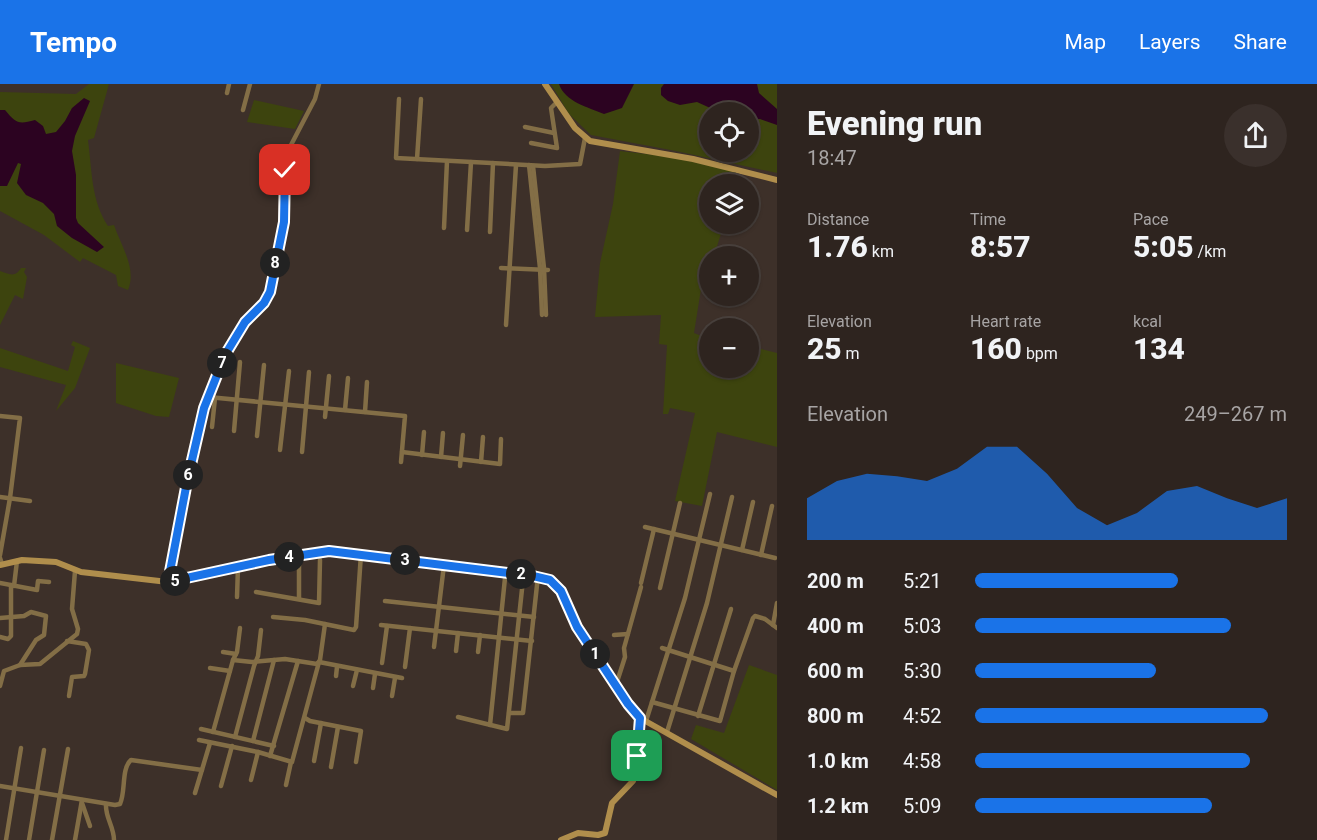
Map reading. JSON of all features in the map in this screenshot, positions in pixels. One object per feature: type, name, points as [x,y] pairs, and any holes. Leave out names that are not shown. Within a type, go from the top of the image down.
[{"type":"street","points":[[227,93],[229,84]]},
{"type":"street","points":[[243,110],[250,84]]},
{"type":"street","points":[[168,582],[198,428],[228,350],[245,322],[264,303],[270,292],[284,222],[287,157],[320,84]]},
{"type":"street","points":[[545,84],[556,103],[585,138],[603,145],[693,159],[777,180]]},
{"type":"street","points":[[399,99],[396,158],[531,166],[580,164],[585,138]]},
{"type":"street","points":[[417,159],[421,99]]},
{"type":"street","points":[[531,143],[556,148],[551,108],[556,103]]},
{"type":"street","points":[[525,127],[554,133]]},
{"type":"street","points":[[444,228],[447,161]]},
{"type":"street","points":[[467,230],[471,162]]},
{"type":"street","points":[[490,232],[493,163]]},
{"type":"street","points":[[506,325],[516,165]]},
{"type":"street","points":[[531,166],[544,270],[544,315]]},
{"type":"street","points":[[501,268],[544,270]]},
{"type":"street","points":[[234,431],[240,362]]},
{"type":"street","points":[[257,436],[264,365]]},
{"type":"street","points":[[280,450],[289,371]]},
{"type":"street","points":[[302,452],[309,372]]},
{"type":"street","points":[[325,417],[329,376]]},
{"type":"street","points":[[345,410],[348,378]]},
{"type":"street","points":[[365,412],[368,382]]},
{"type":"street","points":[[208,397],[405,416],[401,462]]},
{"type":"street","points":[[212,427],[215,398]]},
{"type":"street","points":[[0,416],[20,418],[0,561],[56,562],[65,564],[75,571],[168,582],[329,551],[538,576],[550,580],[561,591],[577,627],[616,685],[643,719],[777,795]]},
{"type":"street","points":[[422,455],[424,432]]},
{"type":"street","points":[[441,457],[443,433]]},
{"type":"street","points":[[460,466],[463,435]]},
{"type":"street","points":[[481,462],[483,437]]},
{"type":"street","points":[[402,452],[500,464],[501,439]]},
{"type":"street","points":[[561,840],[578,833],[598,836],[605,833],[612,803],[633,781],[643,719],[652,702],[685,598],[710,494]]},
{"type":"street","points":[[0,496],[30,501]]},
{"type":"street","points":[[667,732],[708,603],[732,497]]},
{"type":"street","points":[[742,550],[753,502]]},
{"type":"street","points":[[660,588],[680,503]]},
{"type":"street","points":[[761,555],[772,506]]},
{"type":"street","points":[[645,527],[775,558]]},
{"type":"street","points":[[616,685],[625,657],[624,648],[654,529]]},
{"type":"street","points":[[273,617],[325,624],[352,631],[355,629],[361,554]]},
{"type":"street","points":[[299,555],[299,599]]},
{"type":"street","points":[[256,592],[319,603],[320,560]]},
{"type":"street","points":[[0,638],[8,639],[10,636],[17,561]]},
{"type":"street","points":[[434,647],[444,565]]},
{"type":"street","points":[[237,597],[238,567]]},
{"type":"street","points":[[0,686],[1,675],[4,671],[20,665],[40,664],[76,634],[78,629],[72,609],[75,571]]},
{"type":"street","points":[[509,713],[523,713],[538,576]]},
{"type":"street","points":[[490,725],[505,578]]},
{"type":"street","points":[[458,717],[507,729],[523,580]]},
{"type":"street","points":[[0,583],[37,590],[38,581],[49,582]]},
{"type":"street","points":[[385,602],[534,617]]},
{"type":"street","points":[[652,702],[717,721],[722,719],[734,671],[753,618],[760,617],[775,626],[777,603]]},
{"type":"street","points":[[698,716],[731,609]]},
{"type":"street","points":[[0,618],[24,616],[31,612],[46,616],[44,635],[36,640],[20,665]]},
{"type":"street","points":[[285,785],[319,662],[325,624]]},
{"type":"street","points":[[382,663],[384,625],[532,641]]},
{"type":"street","points":[[213,732],[236,654],[240,628]]},
{"type":"street","points":[[405,667],[410,628]]},
{"type":"street","points":[[235,737],[256,661],[261,630]]},
{"type":"street","points":[[456,651],[458,633]]},
{"type":"street","points":[[614,635],[628,634]]},
{"type":"street","points":[[478,652],[480,635]]},
{"type":"street","points":[[67,640],[86,644],[89,650],[86,672],[84,676],[72,677],[69,696]]},
{"type":"street","points":[[662,648],[734,671]]},
{"type":"street","points":[[223,652],[236,654]]},
{"type":"street","points":[[233,660],[298,661],[314,664],[319,662],[402,678]]},
{"type":"street","points":[[253,741],[274,660]]},
{"type":"street","points":[[270,756],[298,661]]},
{"type":"street","points":[[336,676],[337,667]]},
{"type":"street","points":[[210,668],[230,671]]},
{"type":"street","points":[[353,686],[357,670]]},
{"type":"street","points":[[373,688],[375,674]]},
{"type":"street","points":[[392,696],[395,678]]},
{"type":"street","points":[[304,718],[361,730],[356,762]]},
{"type":"street","points":[[314,761],[321,723]]},
{"type":"street","points":[[331,767],[338,726]]},
{"type":"street","points":[[201,729],[274,746]]},
{"type":"street","points":[[199,740],[258,752],[291,762]]},
{"type":"street","points":[[195,793],[210,743]]},
{"type":"street","points":[[221,786],[232,746]]},
{"type":"street","points":[[0,834],[6,838],[21,748]]},
{"type":"street","points":[[52,840],[68,749]]},
{"type":"street","points":[[29,840],[44,750]]},
{"type":"street","points":[[251,780],[258,752]]},
{"type":"street","points":[[0,786],[82,801],[120,804],[123,798],[127,765],[131,760],[202,770]]},
{"type":"street","points":[[82,801],[90,826]]},
{"type":"street","points":[[75,840],[82,801]]},
{"type":"street","points":[[106,804],[106,813],[114,831],[114,840]]},
{"type":"green space","points":[[89,84],[109,84],[94,138],[88,140],[95,196],[108,226],[114,225],[127,257],[131,274],[128,290],[118,286],[116,275],[83,258],[80,262],[44,235],[0,211],[0,92],[76,94]]},
{"type":"green space","points":[[551,84],[777,84],[777,173],[726,162],[759,162],[759,102],[699,102],[699,156],[591,135],[569,114]]},
{"type":"green space","points":[[254,100],[304,111],[295,129],[247,122]]},
{"type":"green space","points":[[620,151],[672,157],[737,172],[736,174],[699,174],[699,234],[721,234],[717,246],[699,246],[699,302],[694,333],[699,335],[699,378],[759,378],[759,348],[777,353],[777,447],[717,432],[702,506],[675,501],[695,413],[670,408],[668,414],[663,414],[667,345],[659,344],[661,315],[595,317],[600,263],[613,204]]},
{"type":"green space","points":[[21,268],[26,268],[24,272],[27,277],[23,299],[15,295],[0,325],[0,271],[14,274]]},
{"type":"green space","points":[[73,341],[90,348],[75,388],[56,411],[66,385],[0,367],[0,348],[68,371],[75,347],[71,345]]},
{"type":"green space","points":[[116,363],[179,378],[169,417],[156,416],[116,403]]},
{"type":"green space","points":[[749,665],[777,675],[777,790],[691,739],[696,725],[724,733]]},
{"type":"shaded area","points":[[559,84],[634,84],[622,108],[604,114],[572,100]]},
{"type":"shaded area","points":[[664,84],[757,84],[759,93],[777,109],[777,125],[759,119],[759,102],[697,102],[680,105],[668,101],[661,95],[661,88]]},
{"type":"shaded area","points":[[84,98],[90,101],[75,136],[72,151],[76,175],[76,218],[78,223],[104,247],[97,252],[72,238],[57,226],[54,214],[43,203],[26,195],[17,183],[21,164],[18,163],[7,186],[0,186],[0,110],[5,110],[18,122],[35,120],[43,126],[46,134],[56,132],[72,108]]},
{"type":"route","points":[[285,170],[285,214],[270,292],[264,303],[248,317],[225,355],[204,408],[198,428],[168,582],[269,560],[329,551],[542,577],[550,580],[561,591],[577,627],[628,704],[640,718],[637,756]]}]
